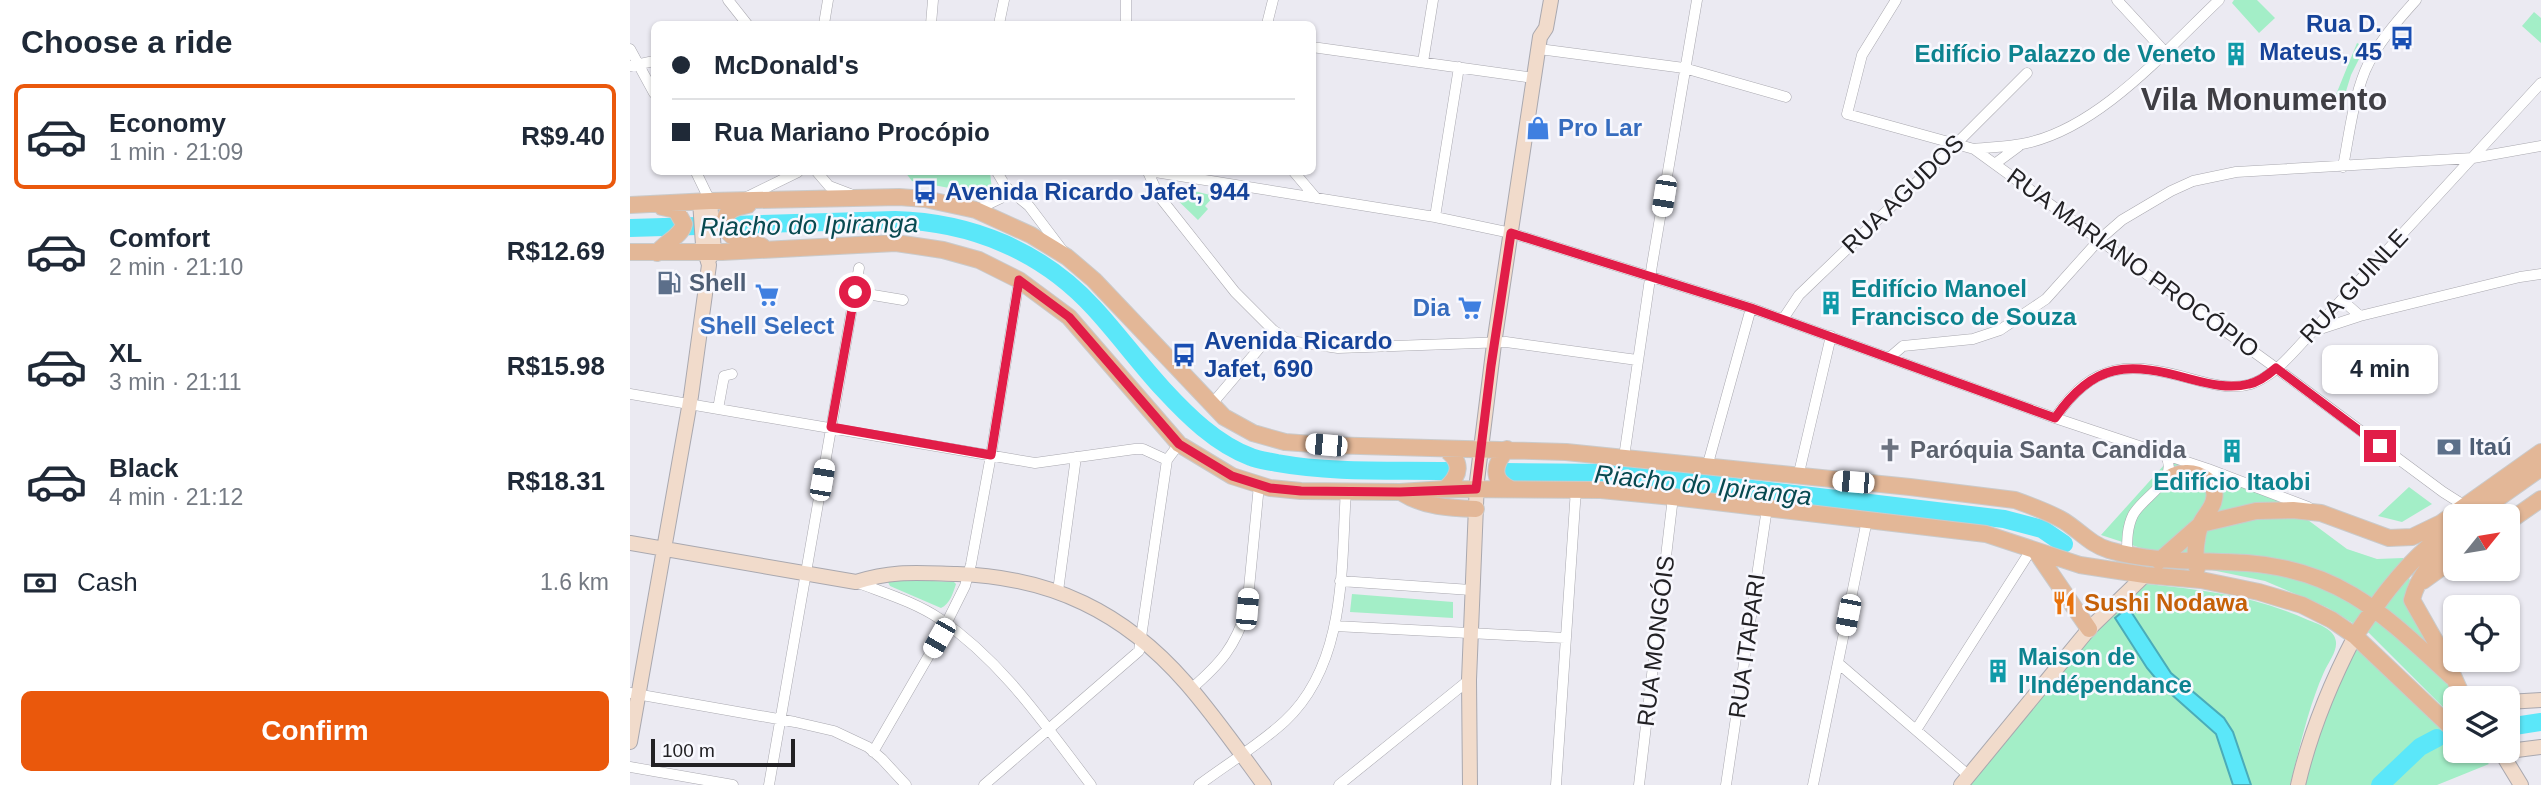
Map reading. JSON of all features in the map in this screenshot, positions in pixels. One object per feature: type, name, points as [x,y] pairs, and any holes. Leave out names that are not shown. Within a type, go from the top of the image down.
[{"type":"main road","points":[[630,205],[736,204],[860,197],[925,199],[976,210],[1031,234],[1067,257],[1094,280],[1211,405],[1224,417],[1253,433],[1284,442],[1445,449],[1479,455],[1507,449],[1624,457],[2015,500],[2064,521],[2095,545],[2127,554],[2287,568],[2313,575],[2340,586],[2373,609],[2452,677]]},
{"type":"main road","points":[[736,204],[724,216],[726,232],[771,249]]},
{"type":"main road","points":[[649,205],[676,211],[684,224],[682,231],[665,243],[657,253]]},
{"type":"main road","points":[[630,252],[896,243],[943,250],[979,260],[1019,280],[1069,317],[1179,444],[1232,476],[1259,485],[1301,491],[1576,489],[1673,497],[1986,534],[2080,565],[2201,580],[2259,592],[2302,606],[2355,636],[2443,720]]},
{"type":"main road","points":[[1445,449],[1455,458],[1458,470],[1455,481],[1446,489]]},
{"type":"main road","points":[[1507,449],[1497,461],[1496,473],[1501,484],[1511,489]]},
{"type":"main road","points":[[2487,504],[2541,452]]},
{"type":"main road","points":[[2491,504],[2541,468]]},
{"type":"main road","points":[[2164,481],[2187,472],[2202,476],[2215,493],[2214,501],[2201,524],[2195,560],[2201,580]]},
{"type":"main road","points":[[2496,504],[2541,481]]},
{"type":"main road","points":[[1400,492],[1413,500],[1434,505],[1476,509]]},
{"type":"main road","points":[[2520,514],[2541,499]]},
{"type":"main road","points":[[2145,575],[2201,524],[2265,510],[2321,513],[2396,539],[2443,531]]},
{"type":"main road","points":[[2355,636],[2373,609],[2428,547],[2443,537]]},
{"type":"main road","points":[[2443,545],[2418,584],[2412,600],[2446,660],[2457,686]]},
{"type":"main road","points":[[2034,551],[2089,629]]},
{"type":"main road","points":[[2418,584],[2443,566]]},
{"type":"street","points":[[728,0],[745,21]]},
{"type":"street","points":[[824,21],[828,0]]},
{"type":"street","points":[[931,21],[933,0]]},
{"type":"street","points":[[1000,21],[1004,0]]},
{"type":"street","points":[[1126,0],[1126,21]]},
{"type":"street","points":[[1268,21],[1273,0]]},
{"type":"street","points":[[1423,62],[1433,0]]},
{"type":"street","points":[[1540,43],[1538,27],[1542,0]]},
{"type":"street","points":[[1470,785],[1470,633],[1479,455],[1534,78],[1550,0]]},
{"type":"street","points":[[1624,457],[1650,277],[1696,0]]},
{"type":"street","name":"RUA MARIANO PROCÓPIO","points":[[1896,0],[1862,55],[1847,114],[1974,149],[2462,504]]},
{"type":"street","points":[[2117,0],[2165,52]]},
{"type":"street","points":[[1974,149],[2023,144],[2042,138],[2113,101],[2219,0]]},
{"type":"street","points":[[2343,167],[2353,115],[2366,69],[2392,28],[2416,0]]},
{"type":"street","points":[[1540,43],[1684,68],[1786,97]]},
{"type":"street","points":[[1316,48],[1534,78]]},
{"type":"street","points":[[630,49],[634,65],[651,89]]},
{"type":"street","points":[[1435,217],[1459,68]]},
{"type":"street","name":"RUA AGUDOS","points":[[1783,320],[1790,305],[1799,295],[2027,73]]},
{"type":"street","name":"RUA GUINLE","points":[[2055,418],[2081,386],[2118,369],[2164,371],[2212,384],[2232,386],[2250,384],[2276,368],[2541,83]]},
{"type":"street","points":[[1996,163],[2023,144]]},
{"type":"street","points":[[1889,358],[1903,346],[1973,339],[2000,330],[2046,299],[2099,240],[2144,206],[2193,181],[2236,172],[2473,158],[2541,146]]},
{"type":"street","points":[[2445,160],[2454,179]]},
{"type":"street","points":[[630,742],[634,694],[664,550],[690,404],[709,250],[705,203],[696,175]]},
{"type":"street","points":[[736,204],[792,175]]},
{"type":"street","points":[[820,175],[829,186],[860,197]]},
{"type":"street","points":[[999,175],[1006,187],[1029,206],[1067,257]]},
{"type":"street","points":[[1149,175],[1167,207],[1235,292],[1274,331],[1290,341],[1338,348],[1506,342],[1637,360]]},
{"type":"street","points":[[1174,175],[1435,217],[1511,233],[1751,308],[2281,496],[2321,513]]},
{"type":"street","points":[[1297,175],[1316,198]]},
{"type":"street","points":[[976,210],[1000,198],[1006,187]]},
{"type":"street","points":[[769,785],[859,268]]},
{"type":"street","points":[[2312,332],[2360,316],[2541,274]]},
{"type":"street","points":[[873,752],[947,624],[968,574],[991,455],[1019,280]]},
{"type":"street","points":[[855,292],[903,300]]},
{"type":"street","points":[[2342,300],[2360,316]]},
{"type":"street","points":[[1707,467],[1751,308]]},
{"type":"street","points":[[1211,405],[1274,331]]},
{"type":"street","points":[[1798,477],[1831,336]]},
{"type":"street","points":[[718,409],[724,376],[732,374]]},
{"type":"street","points":[[630,394],[1035,463],[1135,449],[1167,460]]},
{"type":"street","points":[[984,785],[1135,656],[1142,641],[1167,460],[1179,444]]},
{"type":"street","points":[[2127,554],[2129,528],[2135,512],[2164,481],[2169,468],[2166,456]]},
{"type":"street","points":[[1058,591],[1076,457]]},
{"type":"street","points":[[1191,689],[1225,657],[1247,609],[1259,485]]},
{"type":"street","points":[[1199,785],[1278,727],[1296,709],[1320,671],[1335,626],[1346,489]]},
{"type":"street","points":[[1556,785],[1576,489]]},
{"type":"street","points":[[2443,492],[2446,504]]},
{"type":"street","name":"RUA MONGÓIS","points":[[1639,785],[1673,497]]},
{"type":"street","name":"RUA ITAPARI","points":[[1726,785],[1767,508]]},
{"type":"street","points":[[1813,785],[1867,520]]},
{"type":"street","points":[[630,544],[856,582],[915,606],[947,624],[989,659],[1023,696],[1091,785]]},
{"type":"street","points":[[1916,730],[2034,551]]},
{"type":"street","points":[[856,582],[892,572],[968,574],[1014,579],[1058,591],[1095,608],[1142,641],[1191,689],[1264,785]]},
{"type":"street","points":[[1838,663],[1916,730],[1964,780],[2089,629],[2145,575]]},
{"type":"street","points":[[1340,581],[1472,590]]},
{"type":"street","points":[[1335,626],[1565,638]]},
{"type":"street","points":[[2298,785],[2320,710],[2355,636]]},
{"type":"street","points":[[1339,785],[1469,680]]},
{"type":"street","points":[[634,694],[780,719],[848,736],[873,752],[906,785]]},
{"type":"street","points":[[2520,701],[2541,700]]},
{"type":"street","points":[[2520,749],[2541,747]]},
{"type":"street","points":[[2507,763],[2521,785]]},
{"type":"street","points":[[630,767],[733,785]]},
{"type":"green space","points":[[2234,0],[2257,0],[2275,18],[2259,33],[2232,3]]},
{"type":"green space","points":[[2534,12],[2541,18],[2541,43],[2522,26]]},
{"type":"green space","points":[[2357,43],[2365,47],[2351,75],[2343,101],[2335,97]]},
{"type":"green space","points":[[907,175],[990,175],[992,190],[976,193],[912,181]]},
{"type":"green space","points":[[1171,185],[1214,196],[1205,206],[1208,209],[1198,220],[1168,191],[1166,187]]},
{"type":"green space","points":[[2170,462],[2203,471],[2281,500],[2347,549],[2377,559],[2403,558],[2419,624],[2449,686],[2443,686],[2443,707],[2369,633],[2328,608],[2265,581],[2202,568],[2101,535],[2165,464]]},
{"type":"green space","points":[[2409,487],[2432,504],[2402,522],[2378,516]]},
{"type":"green space","points":[[891,579],[956,584],[949,601],[941,608],[890,586],[888,582]]},
{"type":"green space","points":[[2147,584],[2209,592],[2269,605],[2321,625],[2333,634],[2335,650],[2313,700],[2290,785],[1970,785],[2094,634]]},
{"type":"green space","points":[[1352,594],[1453,602],[1453,618],[1350,612]]},
{"type":"green space","points":[[2359,645],[2443,724],[2443,763],[2489,764],[2437,785],[2305,785],[2330,699]]},
{"type":"water","points":[[2128,607],[2171,673],[2224,718],[2233,732],[2251,785],[2233,785],[2216,734],[2162,686],[2147,668],[2115,618]]},
{"type":"waterway","name":"Riacho do Ipiranga","points":[[630,228],[895,220],[923,222],[978,234],[1004,243],[1028,256],[1052,270],[1074,288],[1182,409],[1226,445],[1260,460],[1298,466],[1447,471]]},
{"type":"waterway","name":"Riacho do Ipiranga","points":[[1503,472],[1619,473],[2004,519],[2042,529],[2064,544]]},
{"type":"waterway","name":"Riacho do Ipiranga","points":[[2520,725],[2541,722]]},
{"type":"waterway","name":"Riacho do Ipiranga","points":[[2380,785],[2420,747],[2437,738]]},
{"type":"place","name":"Rua D. Mateus, 45","points":[[2402,38]]},
{"type":"place","name":"Edifício Palazzo de Veneto","points":[[2236,54]]},
{"type":"place","name":"Pro Lar","points":[[1538,128]]},
{"type":"place","name":"Avenida Ricardo Jafet, 944","points":[[925,192]]},
{"type":"place","name":"Shell","points":[[669,283]]},
{"type":"place","name":"Shell Select","points":[[767,295]]},
{"type":"place","name":"Edifício Manoel Francisco de Souza","points":[[1831,303]]},
{"type":"place","name":"Dia","points":[[1470,308]]},
{"type":"place","name":"Avenida Ricardo Jafet, 690","points":[[1184,355]]},
{"type":"place","name":"Itaú","points":[[2449,447]]},
{"type":"place","name":"Paróquia Santa Candida","points":[[1890,450]]},
{"type":"place","name":"Edifício Itaobi","points":[[2232,451]]},
{"type":"place","name":"Sushi Nodawa","points":[[2064,603]]},
{"type":"place","name":"Maison de l'Indépendance","points":[[1998,671]]},
{"type":"district","name":"Vila Monumento","points":[[2264,99]]},
{"type":"route","points":[[855,292],[831,427],[991,455],[1019,280],[1069,317],[1179,444],[1232,476],[1270,488],[1400,492],[1476,489],[1511,233],[1751,308],[2055,418],[2066,401],[2081,386],[2118,369],[2164,371],[2212,384],[2232,386],[2250,384],[2264,378],[2276,368],[2380,446]]}]
